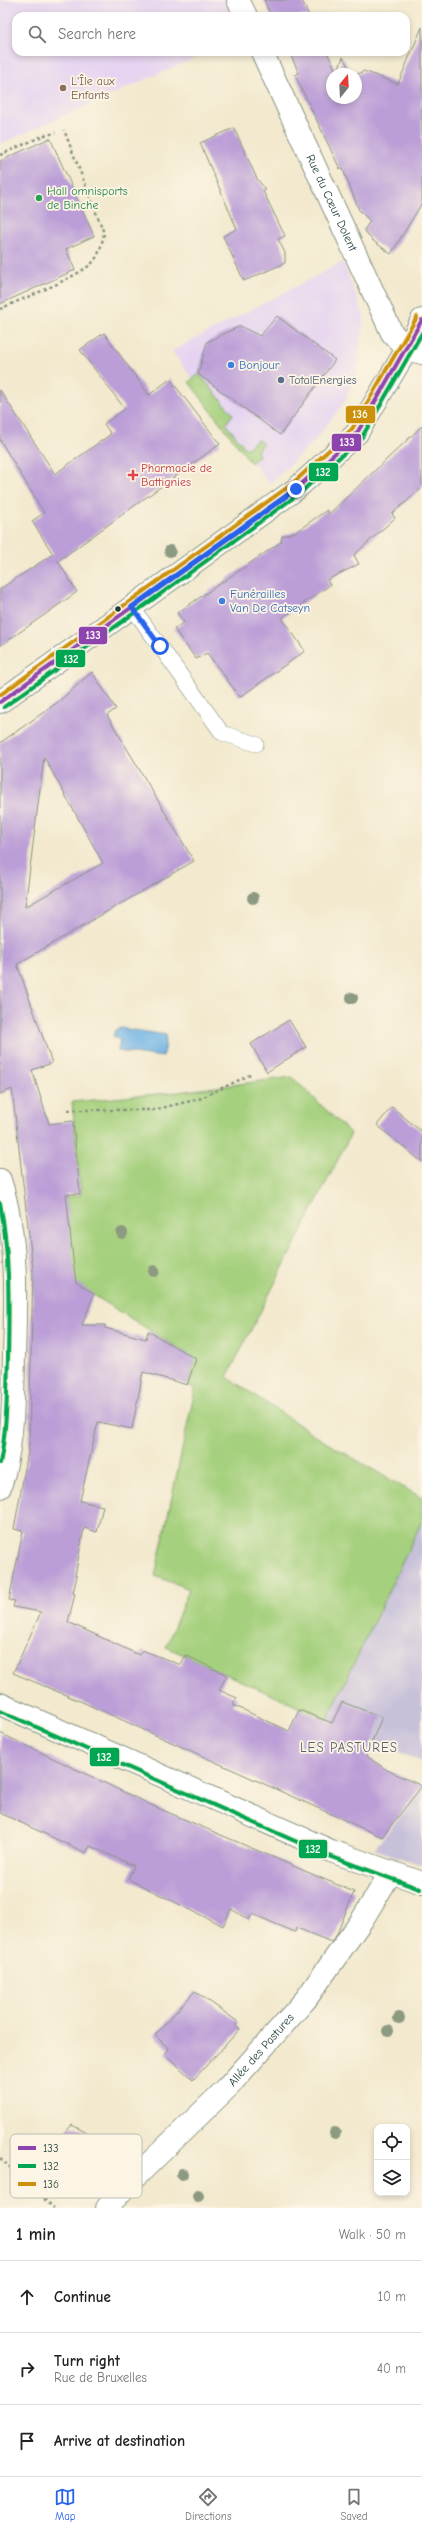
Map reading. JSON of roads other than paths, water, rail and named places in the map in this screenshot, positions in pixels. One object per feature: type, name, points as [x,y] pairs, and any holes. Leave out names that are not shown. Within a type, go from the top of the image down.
[{"type":"street","points":[[238,0],[244,12]]},
{"type":"street","name":"Rue du Cœur Dolent","points":[[264,56],[392,333],[415,351]]},
{"type":"street","points":[[0,702],[296,489],[357,433],[415,351],[422,320]]},
{"type":"street","points":[[0,1180],[4,1193],[14,1257],[16,1290],[14,1418],[10,1448],[0,1487]]},
{"type":"street","points":[[0,1704],[331,1851],[422,1883]]},
{"type":"street","name":"Allée des Pastures","points":[[142,2170],[228,2087],[306,1999],[362,1920],[391,1872]]},
{"type":"street","name":"Allée des Pastures","points":[[107,2208],[116,2198]]},
{"type":"lane","points":[[132,607],[222,733],[256,744]]},
{"type":"water","points":[[121,1028],[166,1035],[163,1057],[118,1051],[120,1040],[113,1036],[115,1030]]},
{"type":"place","name":"L'Île aux Enfants","points":[[63,88]]},
{"type":"place","name":"Hall omnisports de Binche","points":[[39,198]]},
{"type":"place","name":"Bonjour","points":[[231,365]]},
{"type":"place","name":"TotalEnergies","points":[[281,380]]},
{"type":"place","name":"Pharmacie de Battignies","points":[[133,475]]},
{"type":"place","name":"Funérailles Van De Catseyn","points":[[222,601]]},
{"type":"district","name":"LES PASTURES","points":[[349,1747]]}]
